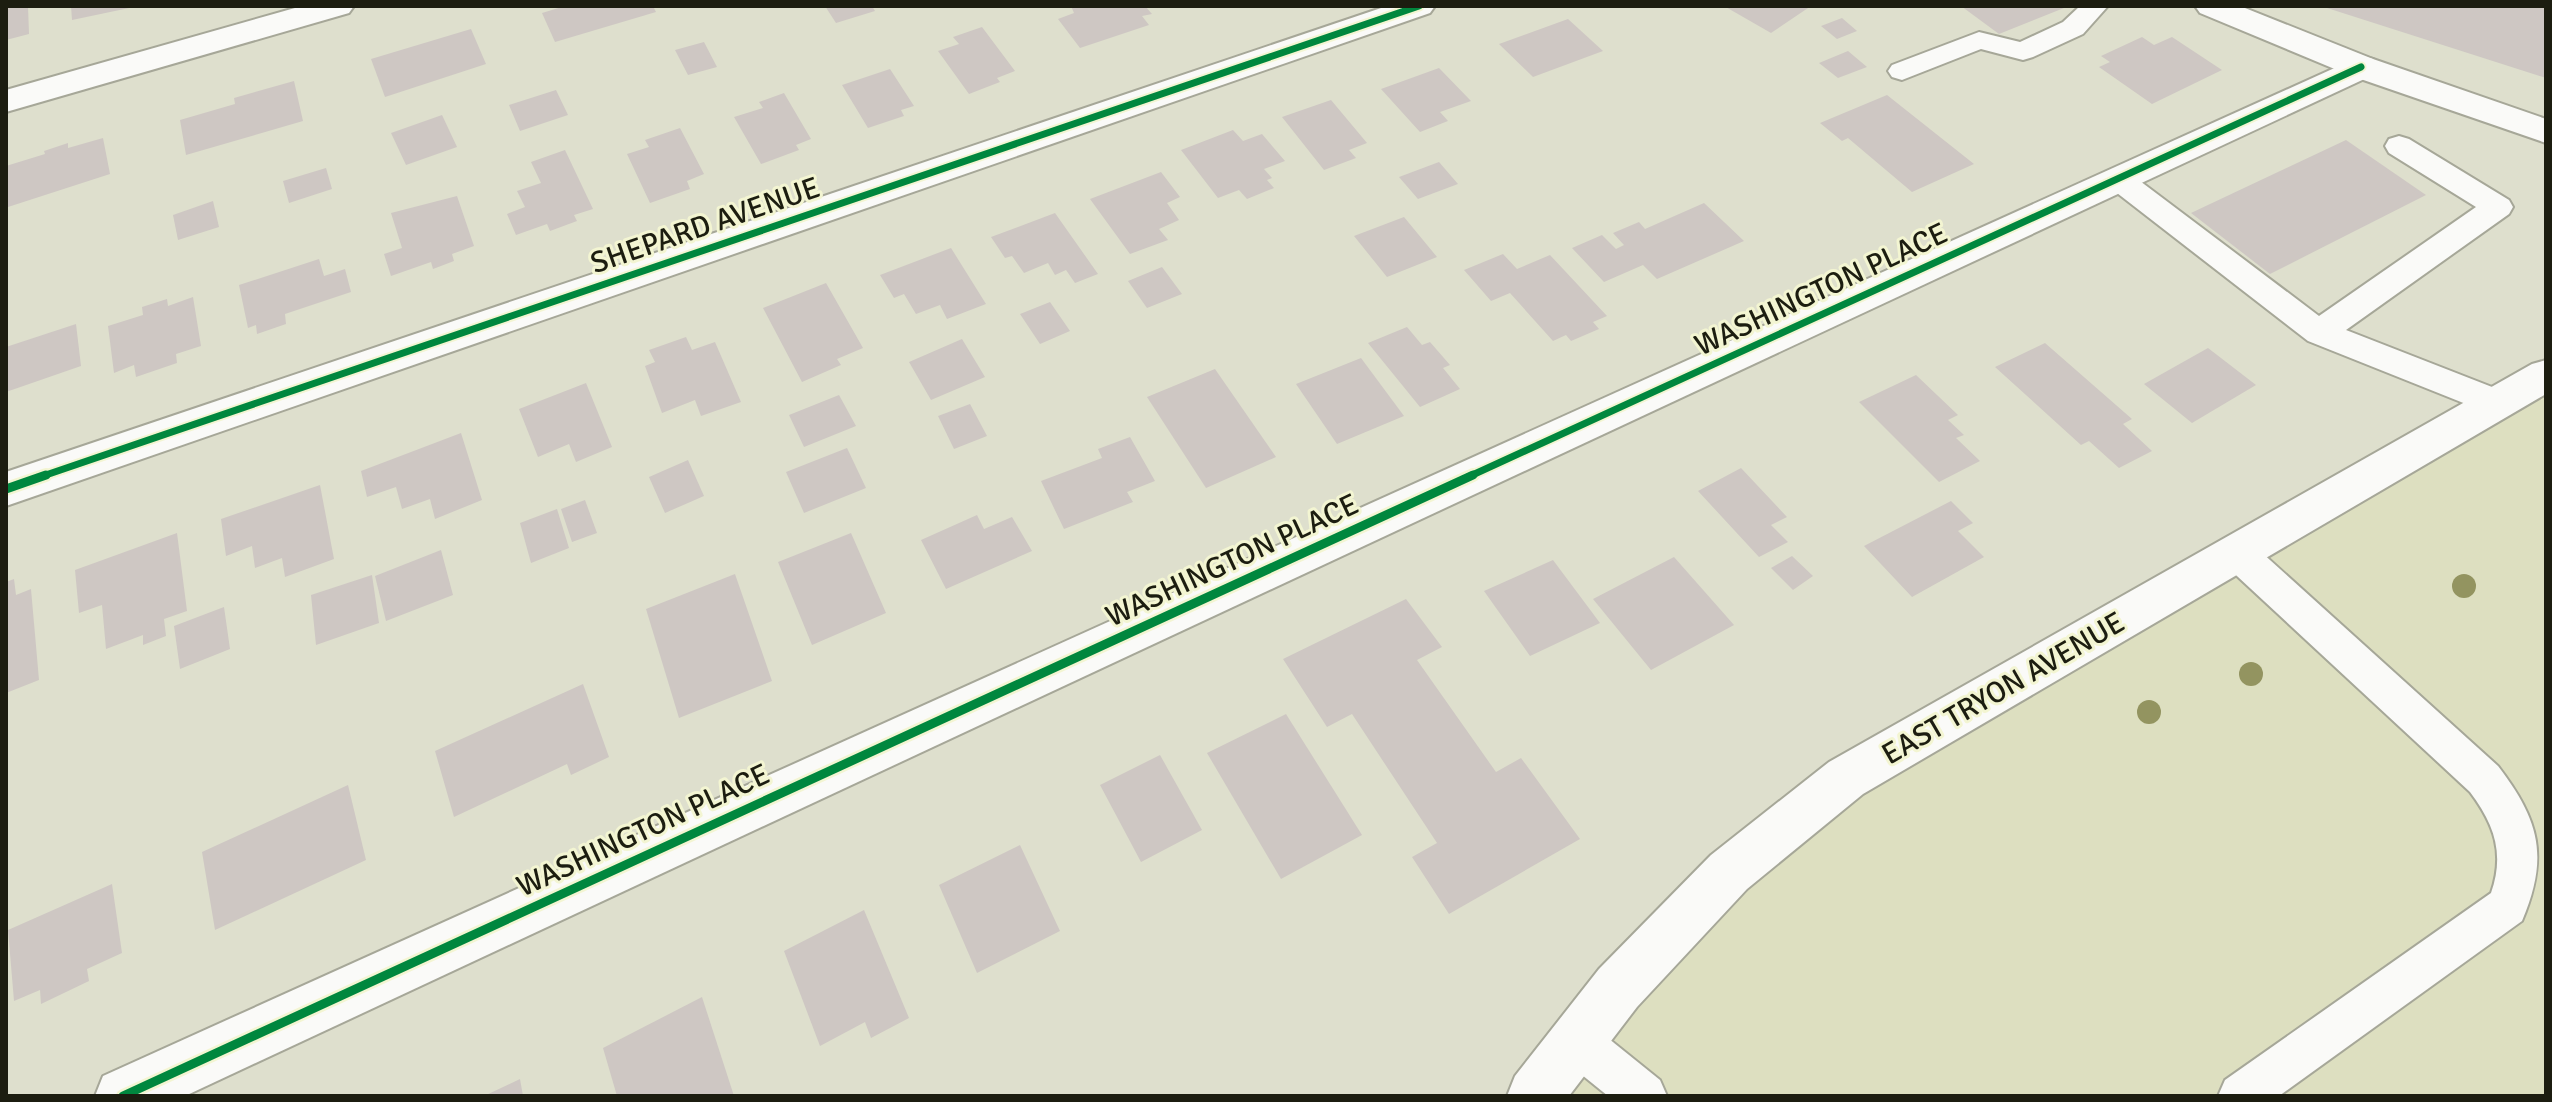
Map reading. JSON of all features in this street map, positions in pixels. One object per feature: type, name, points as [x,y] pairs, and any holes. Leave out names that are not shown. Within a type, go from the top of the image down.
[{"type":"street","points":[[6,101],[338,6]]},
{"type":"street","name":"SHEPARD AVENUE","points":[[6,489],[1419,6]]},
{"type":"street","points":[[2211,6],[2361,67],[2546,131]]},
{"type":"street","name":"WASHINGTON PLACE","points":[[123,1096],[183,1082],[2361,67]]},
{"type":"street","name":"EAST TRYON AVENUE","points":[[1535,1096],[1618,988],[1729,872],[1846,778],[2546,375]]},
{"type":"lane","points":[[1902,71],[1979,40],[2023,51],[2073,28],[2095,6]]},
{"type":"lane","points":[[2319,333],[2498,207],[2399,146]]},
{"type":"lane","points":[[2118,179],[2319,333],[2498,403]]},
{"type":"lane","points":[[2237,553],[2484,779],[2503,803],[2512,823],[2522,866],[2507,907],[2241,1096]]},
{"type":"lane","points":[[1577,1042],[1644,1096]]},
{"type":"shaded area","points":[[2546,375],[2546,1096],[1535,1096],[1729,872]]},
{"type":"building","points":[[6,6],[28,6],[29,34],[6,40]]},
{"type":"building","points":[[71,6],[134,6],[134,7],[72,20]]},
{"type":"building","points":[[565,6],[653,6],[656,12],[555,42],[542,13]]},
{"type":"building","points":[[825,6],[872,6],[875,11],[836,23]]},
{"type":"building","points":[[1071,6],[1145,6],[1152,14],[1142,16],[1149,25],[1080,48],[1058,19],[1074,13]]},
{"type":"building","points":[[1724,6],[1811,6],[1771,33]]},
{"type":"building","points":[[1961,6],[2069,6],[1999,34]]},
{"type":"building","points":[[2546,6],[2546,78],[2324,7]]},
{"type":"building","points":[[1842,18],[1857,31],[1837,39],[1821,26]]},
{"type":"building","points":[[1568,19],[1603,51],[1533,77],[1499,44]]},
{"type":"building","points":[[982,27],[1015,71],[997,78],[1000,82],[969,94],[938,51],[959,44],[953,37]]},
{"type":"building","points":[[471,29],[486,64],[385,97],[371,59]]},
{"type":"building","points":[[2142,37],[2154,45],[2172,37],[2222,70],[2152,104],[2099,67],[2110,62],[2101,56]]},
{"type":"building","points":[[704,42],[717,67],[688,75],[675,50]]},
{"type":"building","points":[[1848,51],[1867,67],[1838,78],[1819,63]]},
{"type":"building","points":[[1439,68],[1471,101],[1440,112],[1448,121],[1420,132],[1381,89]]},
{"type":"building","points":[[890,69],[914,106],[901,110],[904,116],[868,128],[842,85]]},
{"type":"building","points":[[294,81],[303,121],[186,155],[180,120],[235,104],[234,98]]},
{"type":"building","points":[[556,90],[568,115],[520,131],[509,105]]},
{"type":"building","points":[[784,93],[811,139],[796,145],[799,150],[761,164],[734,117],[763,108],[759,102]]},
{"type":"building","points":[[1887,95],[1974,164],[1912,192],[1848,138],[1842,141],[1820,123]]},
{"type":"building","points":[[1331,100],[1367,143],[1349,150],[1356,158],[1324,170],[1282,117]]},
{"type":"building","points":[[442,115],[457,147],[406,165],[391,133]]},
{"type":"building","points":[[680,128],[704,174],[687,181],[690,189],[650,203],[627,154],[649,147],[645,140]]},
{"type":"building","points":[[1233,130],[1243,141],[1262,134],[1285,161],[1264,169],[1272,178],[1267,180],[1274,188],[1247,199],[1239,190],[1218,198],[1181,150]]},
{"type":"building","points":[[103,138],[110,174],[8,207],[6,166],[68,143],[68,148]]},
{"type":"building","points":[[2346,140],[2426,195],[2270,274],[2191,213]]},
{"type":"building","points":[[565,150],[593,209],[574,215],[577,221],[550,231],[547,224],[516,235],[507,214],[525,207],[517,191],[541,183],[531,162]]},
{"type":"building","points":[[1439,162],[1458,184],[1418,199],[1399,177]]},
{"type":"building","points":[[326,168],[332,189],[289,203],[283,181]]},
{"type":"building","points":[[1161,172],[1180,197],[1167,203],[1179,220],[1159,229],[1168,240],[1130,254],[1090,199]]},
{"type":"building","points":[[457,196],[474,246],[452,254],[454,261],[433,269],[431,262],[391,276],[384,254],[402,248],[391,213]]},
{"type":"building","points":[[213,201],[219,227],[178,240],[173,215]]},
{"type":"building","points":[[1704,203],[1744,241],[1657,279],[1643,265],[1604,282],[1572,248],[1602,235],[1616,249],[1624,245],[1613,233],[1639,222],[1645,229]]},
{"type":"building","points":[[1055,213],[1098,274],[1075,283],[1066,270],[1055,275],[1048,263],[1024,273],[1012,256],[1005,258],[991,237]]},
{"type":"building","points":[[1404,217],[1437,257],[1387,277],[1354,236]]},
{"type":"building","points":[[951,248],[986,304],[947,319],[940,305],[916,314],[904,294],[894,298],[880,275]]},
{"type":"building","points":[[1503,254],[1517,269],[1550,255],[1607,316],[1593,322],[1599,329],[1571,341],[1566,335],[1553,341],[1510,293],[1491,301],[1464,270]]},
{"type":"building","points":[[319,259],[324,276],[345,269],[351,292],[285,314],[286,324],[257,334],[256,325],[248,328],[239,285]]},
{"type":"building","points":[[1162,267],[1182,294],[1147,308],[1128,281]]},
{"type":"building","points":[[826,283],[863,348],[837,359],[841,365],[802,382],[763,308]]},
{"type":"building","points":[[193,297],[201,346],[176,354],[177,363],[136,377],[134,365],[114,373],[108,326],[143,315],[142,307],[167,299],[168,306]]},
{"type":"building","points":[[1050,302],[1070,331],[1040,344],[1020,314]]},
{"type":"building","points":[[76,324],[81,366],[6,392],[6,347]]},
{"type":"building","points":[[1407,327],[1422,345],[1430,342],[1450,365],[1443,368],[1460,389],[1420,407],[1368,343]]},
{"type":"building","points":[[686,337],[692,350],[715,342],[741,402],[701,416],[695,400],[662,413],[645,366],[655,362],[649,350]]},
{"type":"building","points":[[962,339],[985,377],[931,400],[909,362]]},
{"type":"building","points":[[2045,343],[2132,419],[2123,424],[2152,451],[2119,468],[2089,441],[2081,445],[1995,367]]},
{"type":"building","points":[[2208,348],[2256,385],[2192,423],[2144,384]]},
{"type":"building","points":[[1361,358],[1404,416],[1337,444],[1296,384]]},
{"type":"building","points":[[1215,369],[1276,457],[1206,488],[1147,397]]},
{"type":"building","points":[[1916,375],[1958,415],[1948,420],[1964,435],[1956,438],[1980,461],[1939,482],[1859,402]]},
{"type":"building","points":[[586,383],[612,447],[576,462],[569,444],[538,457],[519,409]]},
{"type":"building","points":[[839,395],[856,426],[804,447],[789,415]]},
{"type":"building","points":[[970,404],[987,436],[954,449],[938,416]]},
{"type":"building","points":[[461,433],[482,500],[435,519],[430,499],[402,509],[396,487],[367,497],[361,471]]},
{"type":"building","points":[[1130,437],[1155,481],[1127,492],[1133,502],[1064,529],[1041,481],[1102,458],[1098,449]]},
{"type":"building","points":[[847,448],[866,488],[804,513],[786,472]]},
{"type":"building","points":[[688,460],[704,496],[665,513],[649,477]]},
{"type":"building","points":[[1741,468],[1787,517],[1771,525],[1788,542],[1759,557],[1698,491]]},
{"type":"building","points":[[320,485],[334,559],[285,577],[282,558],[255,568],[252,546],[226,556],[221,519]]},
{"type":"building","points":[[585,500],[597,533],[572,542],[561,509]]},
{"type":"building","points":[[1951,501],[1973,523],[1958,531],[1984,557],[1912,597],[1864,546]]},
{"type":"building","points":[[557,509],[569,548],[531,563],[520,523]]},
{"type":"building","points":[[977,515],[984,529],[1012,517],[1032,551],[946,589],[921,540]]},
{"type":"building","points":[[177,533],[187,611],[164,619],[166,636],[143,645],[143,635],[106,649],[102,605],[79,613],[75,570]]},
{"type":"building","points":[[851,533],[886,613],[812,645],[778,562]]},
{"type":"building","points":[[441,550],[453,595],[386,621],[375,576]]},
{"type":"building","points":[[1792,556],[1813,576],[1793,590],[1771,568]]},
{"type":"building","points":[[1674,557],[1734,625],[1651,670],[1593,599]]},
{"type":"building","points":[[1553,560],[1600,623],[1530,656],[1484,591]]},
{"type":"building","points":[[735,574],[772,681],[679,718],[646,609]]},
{"type":"building","points":[[372,575],[379,623],[316,645],[311,595]]},
{"type":"building","points":[[14,579],[16,595],[31,589],[39,680],[6,693],[6,582]]},
{"type":"building","points":[[1406,599],[1442,647],[1417,660],[1496,772],[1521,758],[1580,839],[1449,914],[1412,857],[1437,843],[1352,714],[1327,727],[1283,659]]},
{"type":"building","points":[[224,607],[230,649],[180,669],[174,626]]},
{"type":"building","points":[[583,684],[609,757],[571,775],[567,764],[454,817],[435,751]]},
{"type":"building","points":[[1286,714],[1362,835],[1281,879],[1207,753]]},
{"type":"building","points":[[1160,755],[1202,830],[1141,862],[1100,785]]},
{"type":"building","points":[[348,785],[366,860],[215,930],[202,852]]},
{"type":"building","points":[[1020,845],[1060,931],[977,973],[939,885]]},
{"type":"building","points":[[112,884],[122,953],[87,969],[89,981],[41,1004],[40,990],[14,1001],[8,930]]},
{"type":"building","points":[[864,910],[909,1018],[871,1038],[865,1022],[820,1046],[784,951]]},
{"type":"building","points":[[702,997],[734,1096],[617,1096],[603,1048]]},
{"type":"building","points":[[520,1079],[523,1096],[484,1096]]},
{"type":"cycle path","points":[[6,489],[1419,6]]},
{"type":"cycle path","points":[[123,1096],[2361,67]]}]
